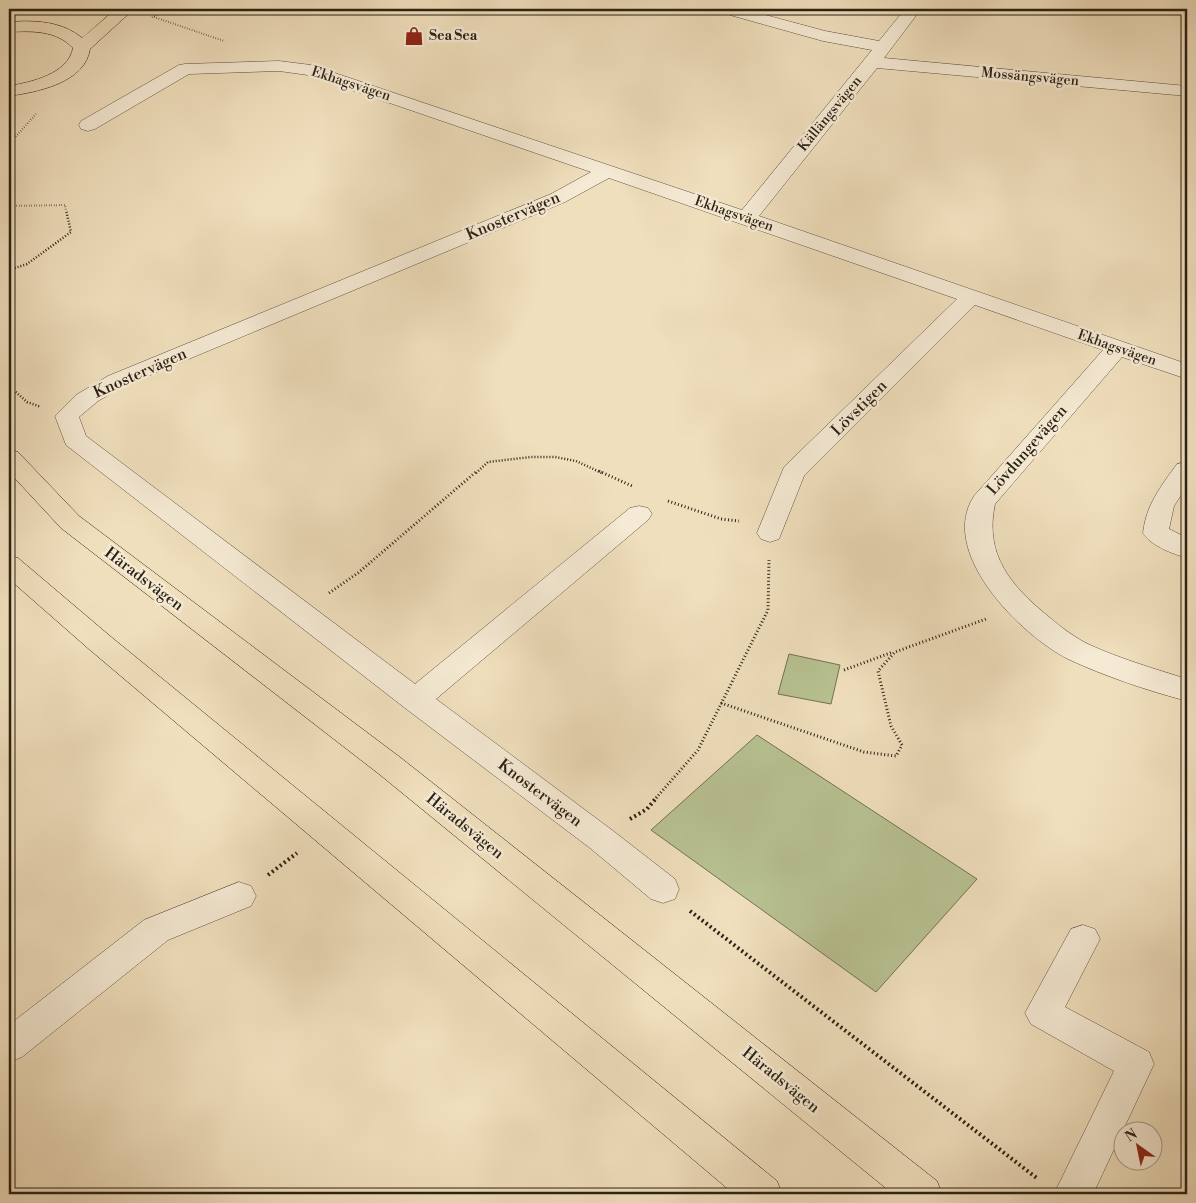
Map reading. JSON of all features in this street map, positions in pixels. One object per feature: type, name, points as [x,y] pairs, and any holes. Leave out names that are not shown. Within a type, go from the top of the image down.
[{"type":"main road","points":[[9,100],[47,82],[68,69],[79,58],[82,47],[126,9]]},
{"type":"main road","points":[[9,26],[53,12]]},
{"type":"main road","points":[[9,26],[41,27],[60,31],[74,37],[82,47]]},
{"type":"main road","points":[[9,91],[47,82]]},
{"type":"main road","name":"Häradsvägen","points":[[9,457],[70,522],[390,766],[923,1194]]},
{"type":"main road","points":[[9,564],[108,649],[763,1194]]},
{"type":"street","name":"Källängsvägen","points":[[746,218],[913,9]]},
{"type":"street","points":[[736,12],[823,36],[884,47]]},
{"type":"street","name":"Mossängsvägen","points":[[872,62],[1187,91]]},
{"type":"street","name":"Ekhagsvägen","points":[[88,126],[185,69],[279,66],[311,70],[746,218],[1116,349],[1187,372]]},
{"type":"street","name":"Knostervägen","points":[[607,171],[558,198],[116,381],[92,393],[74,408],[68,416],[76,440],[299,612],[601,839],[662,890]]},
{"type":"street","name":"Lövstigen","points":[[770,533],[794,473],[971,298]]},
{"type":"street","name":"Lövdungevägen","points":[[1116,349],[983,502],[979,531],[986,560],[999,582],[1019,608],[1036,622],[1076,651],[1187,690]]},
{"type":"street","points":[[1186,470],[1160,506],[1156,517],[1156,533],[1187,549]]},
{"type":"street","points":[[415,700],[649,506]]},
{"type":"street","points":[[9,1046],[156,930],[239,896]]},
{"type":"street","points":[[1058,1188],[1136,1064],[1043,1013],[1083,939]]},
{"type":"path","points":[[153,17],[226,41]]},
{"type":"path","points":[[9,206],[65,205],[71,232],[27,264],[9,270]]},
{"type":"path","points":[[9,386],[27,402],[68,416]]},
{"type":"path","points":[[299,612],[358,573],[488,462],[531,457],[576,461],[634,487]]},
{"type":"path","points":[[601,839],[647,808],[698,750],[768,610],[770,533],[741,521],[722,519],[687,509],[649,506]]},
{"type":"path","points":[[844,670],[1019,608]]},
{"type":"path","points":[[721,703],[864,752],[896,756],[902,745],[891,726],[878,671],[895,652]]},
{"type":"path","points":[[239,896],[300,851]]},
{"type":"path","points":[[662,890],[1058,1188]]},
{"type":"green space","points":[[789,654],[840,665],[831,704],[778,694]]},
{"type":"green space","points":[[757,735],[977,879],[876,992],[651,830]]},
{"type":"place","name":"Sea Sea","points":[[414,36]]}]
